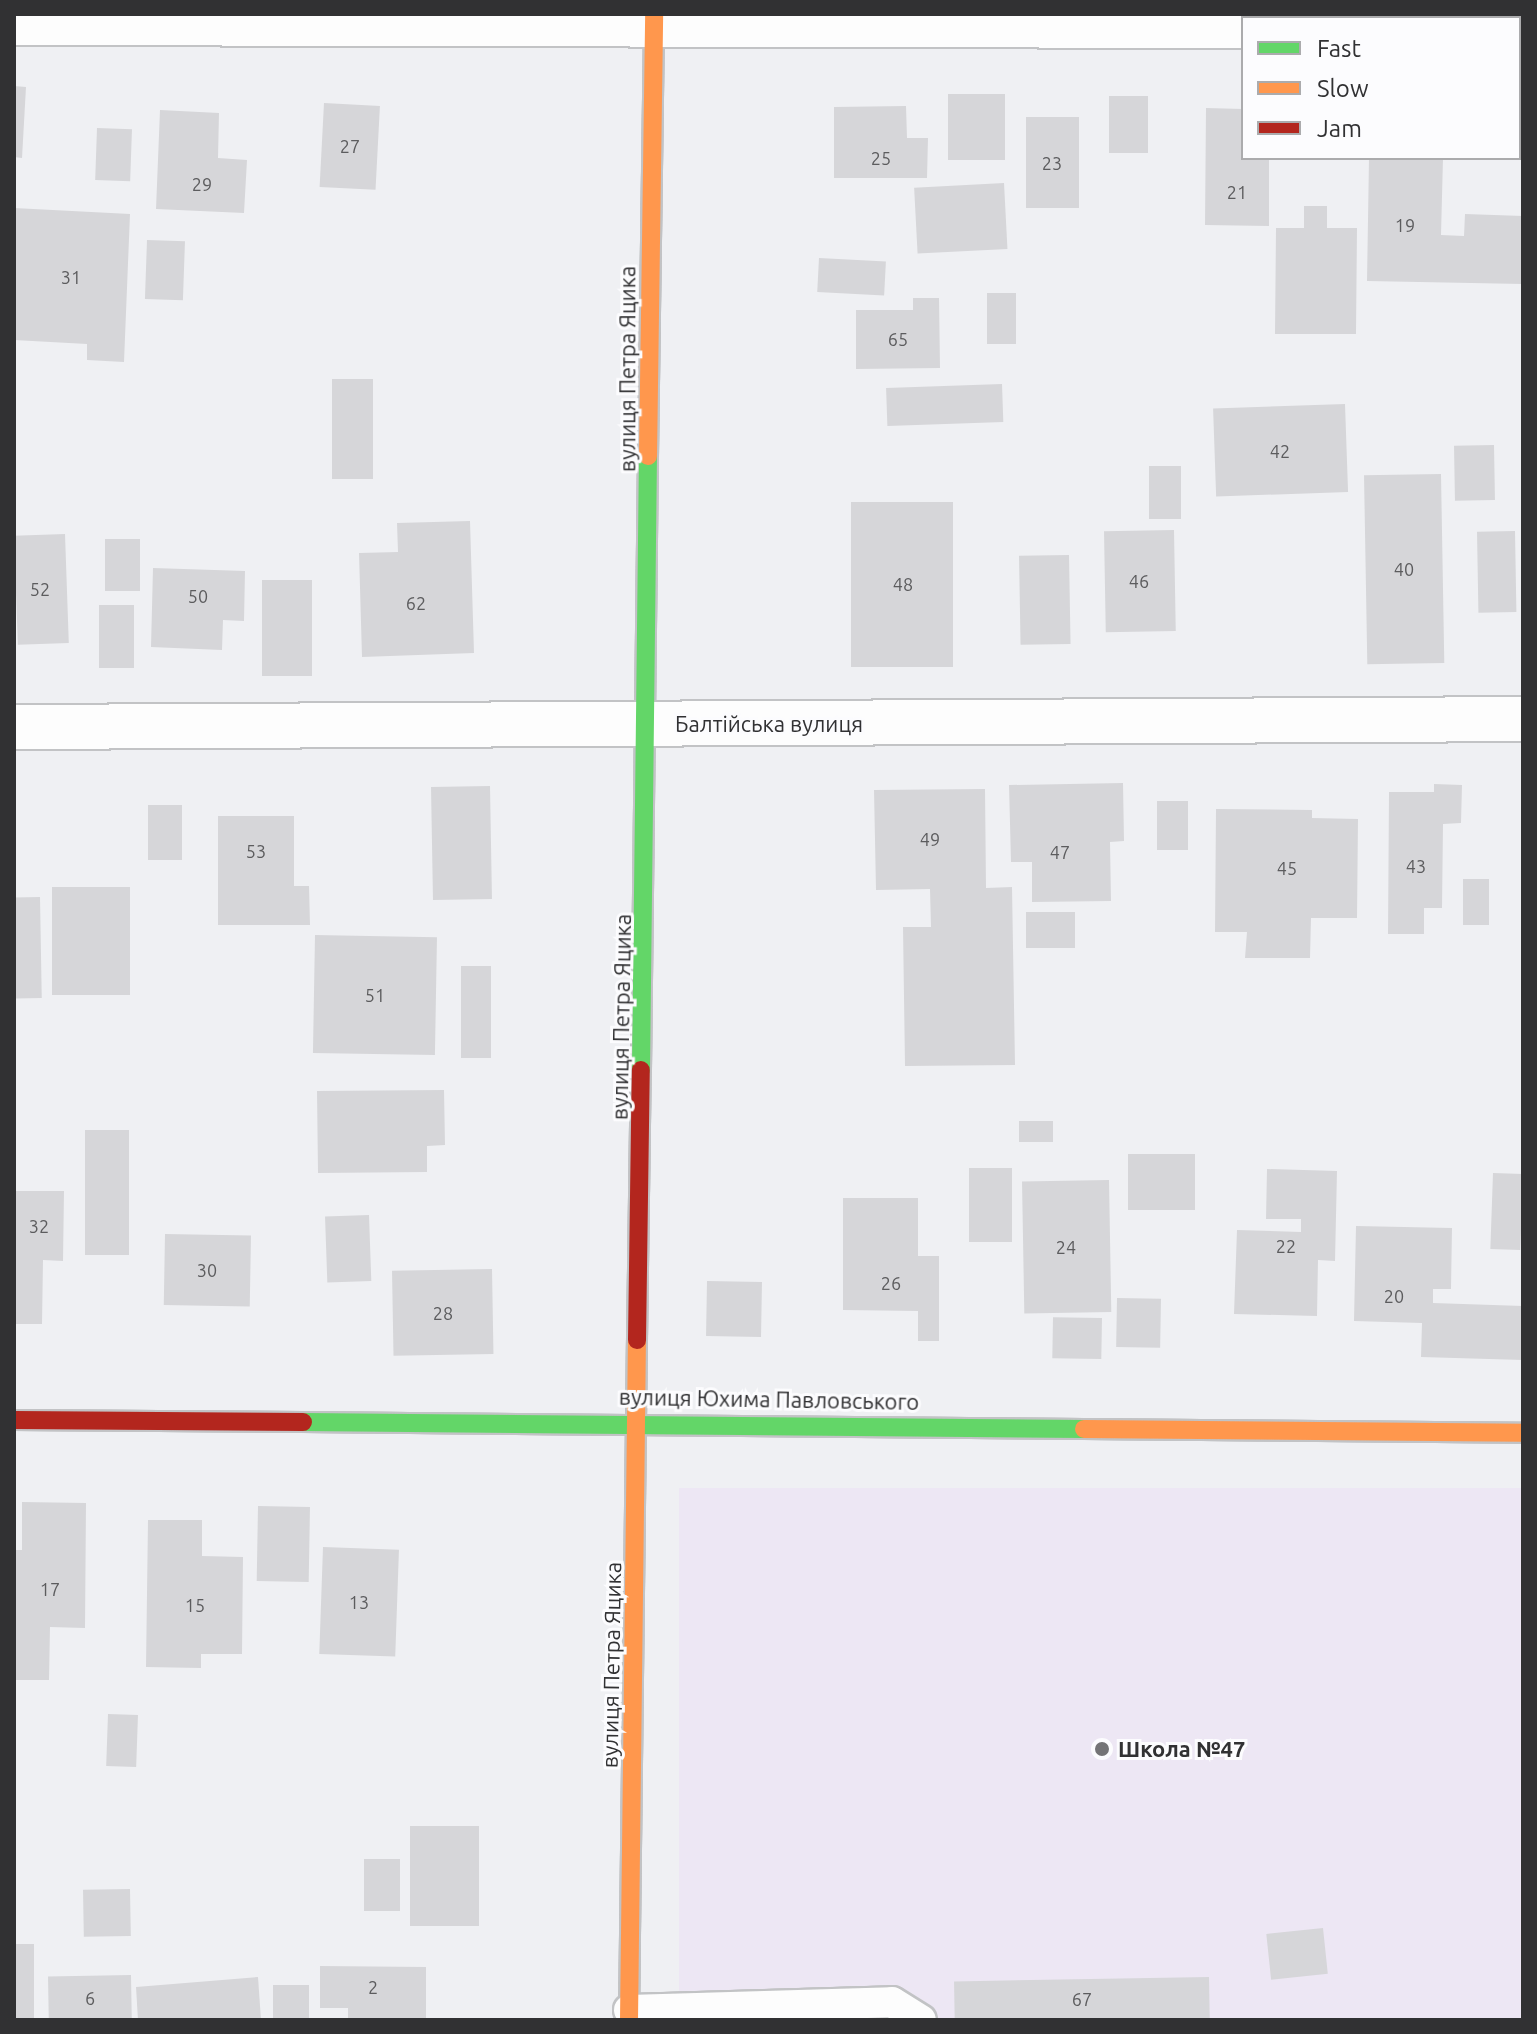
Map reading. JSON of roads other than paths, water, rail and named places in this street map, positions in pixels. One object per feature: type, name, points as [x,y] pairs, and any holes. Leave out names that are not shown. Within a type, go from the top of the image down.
[{"type":"street","points":[[14,23],[654,21],[1241,26]]},
{"type":"street","name":"вулиця Петра Яцика","points":[[629,2015],[640,1421],[654,21]]},
{"type":"street","name":"Балтійська вулиця","points":[[14,727],[1523,719]]},
{"type":"street","name":"вулиця Юхима Павловського","points":[[14,1420],[640,1421],[1523,1433]]},
{"type":"lane","points":[[629,2015],[892,2002],[921,2020]]},
{"type":"place","name":"Школа №47","points":[[1102,1749]]}]
